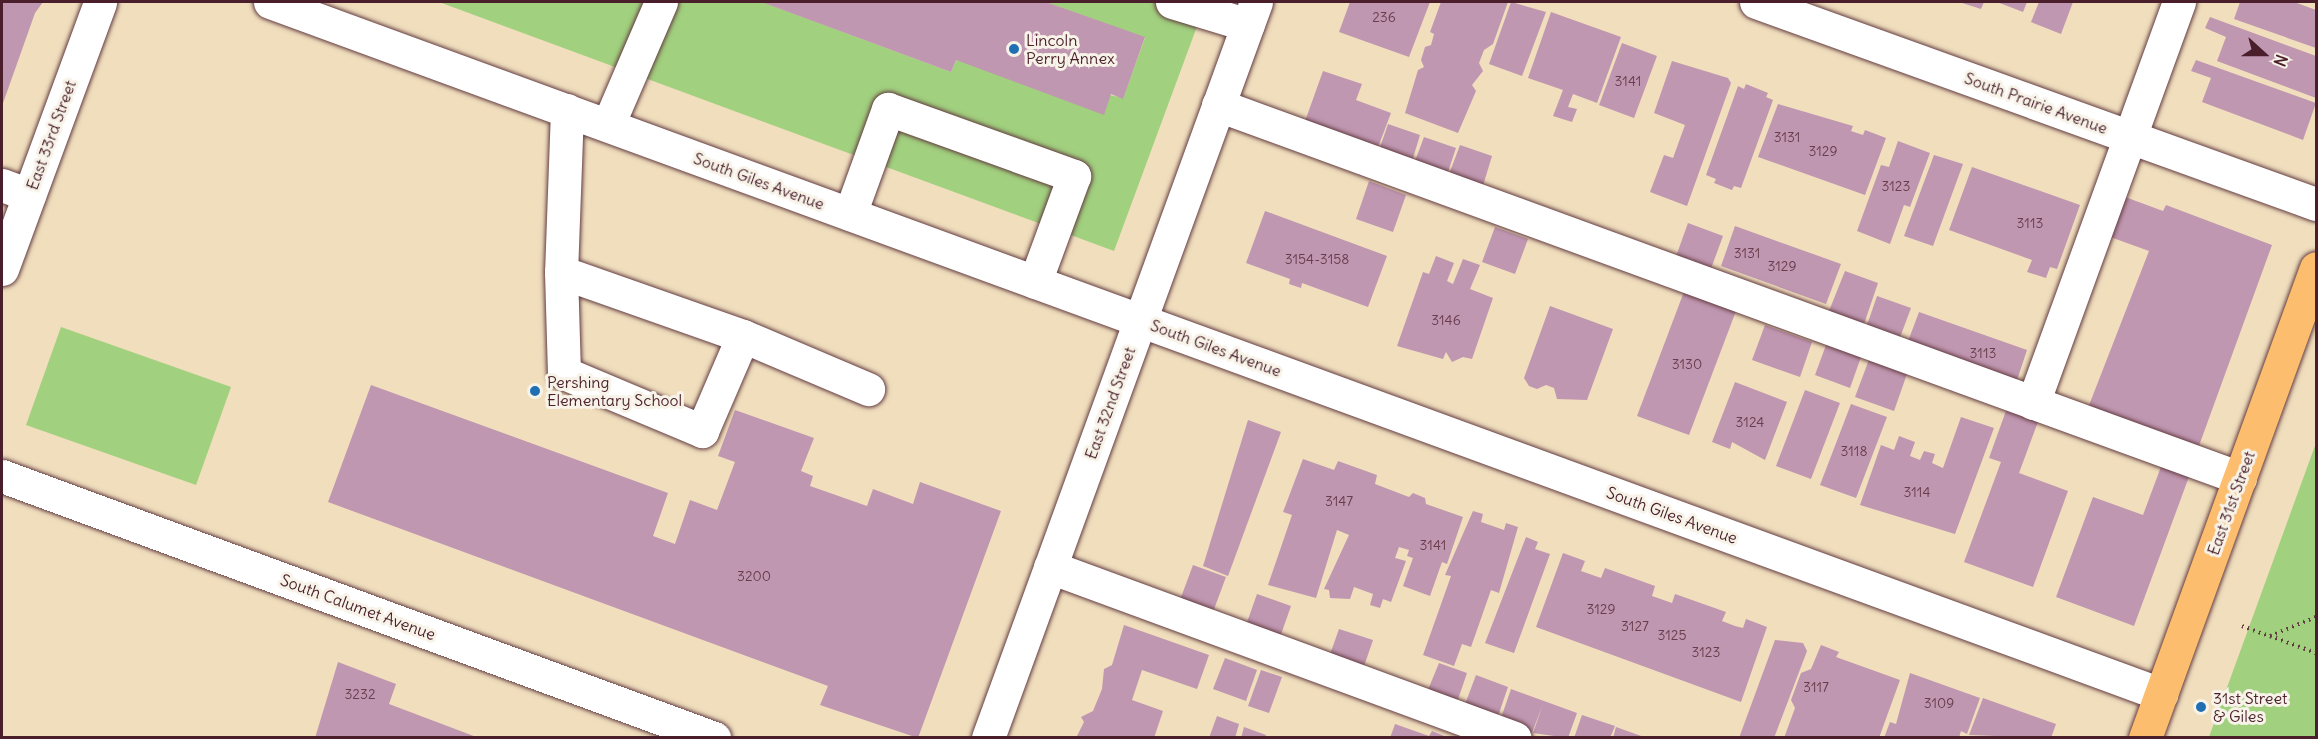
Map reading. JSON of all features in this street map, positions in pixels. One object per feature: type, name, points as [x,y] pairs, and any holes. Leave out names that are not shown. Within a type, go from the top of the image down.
[{"type":"main road","name":"East 31st Street","points":[[2145,738],[2316,268]]},
{"type":"street","name":"East 33rd Street","points":[[2,269],[15,190],[100,2]]},
{"type":"street","name":"South Giles Avenue","points":[[270,2],[2161,694]]},
{"type":"street","points":[[608,125],[661,2]]},
{"type":"street","points":[[1172,2],[1252,13]]},
{"type":"street","name":"South Prairie Avenue","points":[[1756,2],[2316,204]]},
{"type":"street","points":[[2033,403],[2179,2]]},
{"type":"street","name":"East 32nd Street","points":[[988,738],[1252,13]]},
{"type":"street","points":[[1218,105],[2240,478]]},
{"type":"street","points":[[850,214],[888,109],[1074,176],[1035,282]]},
{"type":"street","points":[[567,111],[561,272],[564,373],[702,431],[743,336]]},
{"type":"street","points":[[561,272],[743,336],[868,389]]},
{"type":"street","name":"South Calumet Avenue","points":[[2,476],[714,738]]},
{"type":"street","points":[[1050,567],[1515,738]]},
{"type":"path","points":[[2270,636],[2316,617]]},
{"type":"path","points":[[2242,626],[2316,653]]},
{"type":"green space","points":[[439,2],[762,2],[951,72],[956,60],[1123,98],[1145,38],[1046,2],[1206,2],[1114,251]]},
{"type":"green space","points":[[61,327],[231,387],[196,485],[26,425]]},
{"type":"green space","points":[[2316,443],[2316,737],[2209,737]]},
{"type":"building","points":[[2,2],[43,2],[35,13],[2,106]]},
{"type":"building","name":"Lincoln Perry Annex","points":[[761,2],[1046,2],[1145,37],[1123,99],[1111,94],[1104,115],[956,60],[951,72]]},
{"type":"building","points":[[1350,2],[1430,2],[1409,57],[1339,32]]},
{"type":"building","points":[[1441,2],[1508,2],[1493,44],[1484,50],[1479,63],[1483,71],[1472,85],[1476,91],[1458,133],[1405,113],[1418,70],[1424,67],[1421,60],[1425,47],[1431,45],[1434,34],[1430,32]]},
{"type":"building","points":[[1511,2],[1546,12],[1522,76],[1489,64]]},
{"type":"building","points":[[1959,2],[1984,2],[1981,9]]},
{"type":"building","points":[[1997,2],[2027,2],[2023,12]]},
{"type":"building","points":[[2039,2],[2073,2],[2061,34],[2031,22]]},
{"type":"building","points":[[2240,2],[2294,2],[2316,10],[2316,48],[2234,19]]},
{"type":"building","points":[[1551,12],[1621,37],[1597,103],[1573,94],[1568,107],[1577,109],[1572,122],[1553,116],[1563,90],[1528,78]]},
{"type":"building","points":[[2210,17],[2316,56],[2316,98],[2217,61],[2226,37],[2205,28]]},
{"type":"building","points":[[1622,43],[1657,56],[1634,118],[1599,105]]},
{"type":"building","points":[[2196,60],[2316,103],[2303,140],[2202,102],[2211,78],[2191,71]]},
{"type":"building","points":[[1672,61],[1728,78],[1731,83],[1687,206],[1650,192],[1664,155],[1673,158],[1685,125],[1654,113]]},
{"type":"building","points":[[1323,71],[1362,84],[1356,100],[1391,113],[1377,150],[1304,124]]},
{"type":"building","points":[[1746,84],[1768,93],[1766,97],[1773,100],[1741,188],[1734,186],[1732,190],[1714,183],[1716,179],[1706,175],[1738,86],[1744,89]]},
{"type":"building","points":[[1778,104],[1853,126],[1851,131],[1863,135],[1865,130],[1886,138],[1865,195],[1758,157]]},
{"type":"building","points":[[1388,124],[1420,135],[1410,168],[1377,156]]},
{"type":"building","points":[[1424,137],[1456,148],[1445,181],[1412,169]]},
{"type":"building","points":[[1898,141],[1930,153],[1910,207],[1904,205],[1890,244],[1857,231],[1881,165],[1889,167]]},
{"type":"building","points":[[1460,145],[1492,156],[1482,189],[1448,177]]},
{"type":"building","points":[[1934,155],[1963,164],[1933,246],[1904,236]]},
{"type":"building","points":[[1972,167],[2080,205],[2057,269],[2050,267],[2046,278],[2027,272],[2032,260],[1949,230]]},
{"type":"building","points":[[1369,181],[1406,195],[1393,232],[1356,219]]},
{"type":"building","points":[[2117,194],[2163,211],[2166,205],[2272,245],[2196,454],[2086,413],[2149,251],[2102,234]]},
{"type":"building","points":[[1265,211],[1387,256],[1368,307],[1302,283],[1301,288],[1289,284],[1290,279],[1246,263]]},
{"type":"building","points":[[1688,223],[1723,236],[1709,274],[1674,262]]},
{"type":"building","points":[[1735,226],[1841,264],[1826,304],[1721,266]]},
{"type":"building","points":[[1495,227],[1528,239],[1515,274],[1482,262]]},
{"type":"building","points":[[1436,256],[1454,263],[1447,281],[1453,284],[1463,259],[1480,265],[1470,289],[1493,298],[1472,359],[1463,357],[1452,362],[1446,352],[1443,359],[1397,346],[1423,272],[1429,274]]},
{"type":"building","points":[[1845,271],[1878,283],[1864,324],[1829,311]]},
{"type":"building","points":[[1685,289],[1736,311],[1689,435],[1637,416]]},
{"type":"building","points":[[1877,296],[1911,308],[1899,340],[1866,328]]},
{"type":"building","points":[[1550,306],[1613,329],[1587,400],[1557,399],[1554,388],[1546,385],[1537,389],[1529,386],[1524,378]]},
{"type":"building","points":[[1919,312],[2027,350],[2016,383],[1907,344]]},
{"type":"building","points":[[1765,325],[1812,342],[1800,377],[1752,360]]},
{"type":"building","points":[[1826,345],[1861,357],[1850,388],[1815,375]]},
{"type":"building","points":[[1870,357],[1908,371],[1894,411],[1855,397]]},
{"type":"building","points":[[1735,382],[1787,402],[1765,460],[1732,442],[1730,449],[1712,442]]},
{"type":"building","points":[[371,385],[668,493],[653,536],[675,544],[690,500],[717,510],[735,462],[718,456],[735,410],[814,438],[801,471],[813,476],[810,486],[867,506],[873,489],[913,504],[920,482],[1001,511],[918,738],[820,705],[828,686],[328,502]]},
{"type":"building","points":[[1805,390],[1840,403],[1811,479],[1776,466]]},
{"type":"building","points":[[1851,404],[1887,417],[1856,498],[1820,485]]},
{"type":"building","points":[[2007,408],[2039,419],[2019,473],[2068,491],[2033,587],[1964,562],[2001,462],[1989,458]]},
{"type":"building","points":[[1961,417],[1994,428],[1955,534],[1860,505],[1881,445],[1894,450],[1899,436],[1915,442],[1910,456],[1920,460],[1924,451],[1935,454],[1932,463],[1943,468]]},
{"type":"building","points":[[1248,420],[1281,432],[1228,576],[1203,566]]},
{"type":"building","points":[[1303,459],[1334,470],[1338,461],[1377,475],[1375,484],[1409,497],[1413,493],[1425,498],[1426,504],[1463,517],[1447,564],[1442,562],[1430,596],[1403,586],[1413,558],[1407,556],[1409,550],[1399,547],[1395,558],[1406,561],[1391,602],[1383,599],[1380,608],[1370,605],[1373,594],[1354,587],[1350,599],[1330,598],[1329,590],[1324,589],[1349,535],[1337,530],[1316,598],[1268,585],[1292,515],[1283,512]]},
{"type":"building","points":[[2162,464],[2190,474],[2134,626],[2056,597],[2093,497],[2143,515]]},
{"type":"building","points":[[1473,511],[1483,514],[1481,522],[1504,530],[1506,523],[1518,527],[1499,593],[1491,590],[1471,647],[1462,644],[1454,666],[1423,655],[1451,576],[1445,575]]},
{"type":"building","points":[[1526,537],[1538,542],[1535,549],[1550,554],[1514,653],[1485,643]]},
{"type":"building","points":[[1563,553],[1585,561],[1581,571],[1601,578],[1605,568],[1655,586],[1652,596],[1672,603],[1675,594],[1726,612],[1722,621],[1735,626],[1743,628],[1746,619],[1767,627],[1741,702],[1536,627]]},
{"type":"building","points":[[1193,565],[1226,577],[1213,612],[1180,600]]},
{"type":"building","points":[[1257,594],[1291,606],[1279,640],[1245,628]]},
{"type":"building","points":[[1124,625],[1209,655],[1197,689],[1142,670],[1132,700],[1163,711],[1154,738],[1076,738],[1084,722],[1081,717],[1093,711],[1102,689],[1104,669],[1112,665]]},
{"type":"building","points":[[1339,629],[1373,640],[1361,675],[1327,663]]},
{"type":"building","points":[[1775,640],[1803,643],[1807,651],[1774,738],[1739,738]]},
{"type":"building","points":[[1821,645],[1839,652],[1836,657],[1900,680],[1879,738],[1784,738],[1795,708],[1791,700],[1801,673],[1811,669]]},
{"type":"building","points":[[1225,658],[1257,670],[1246,701],[1213,689]]},
{"type":"building","points":[[338,662],[396,684],[389,704],[479,738],[315,738]]},
{"type":"building","points":[[1439,663],[1467,673],[1455,708],[1425,697]]},
{"type":"building","points":[[1261,670],[1282,677],[1269,713],[1248,706]]},
{"type":"building","points":[[1910,673],[1980,698],[1967,734],[1961,731],[1959,738],[1884,738],[1890,722],[1896,724]]},
{"type":"building","points":[[1476,675],[1508,687],[1497,719],[1464,707]]},
{"type":"building","points":[[1511,689],[1577,713],[1568,738],[1533,733],[1543,704],[1532,733],[1500,721]]},
{"type":"building","points":[[1983,698],[2056,724],[2051,738],[1969,735]]},
{"type":"building","points":[[1582,715],[1615,726],[1610,738],[1574,738]]},
{"type":"building","points":[[1217,716],[1239,724],[1235,738],[1209,738]]},
{"type":"building","points":[[1395,724],[1429,736],[1432,731],[1449,738],[1390,738]]},
{"type":"building","points":[[1244,727],[1266,735],[1265,738],[1241,738]]},
{"type":"building","points":[[1616,727],[1644,737],[1644,738],[1613,738]]},
{"type":"place","name":"Lincoln Perry Annex","points":[[1014,49]]},
{"type":"place","name":"Pershing Elementary School","points":[[535,391]]},
{"type":"place","name":"31st Street & Giles","points":[[2201,707]]}]
